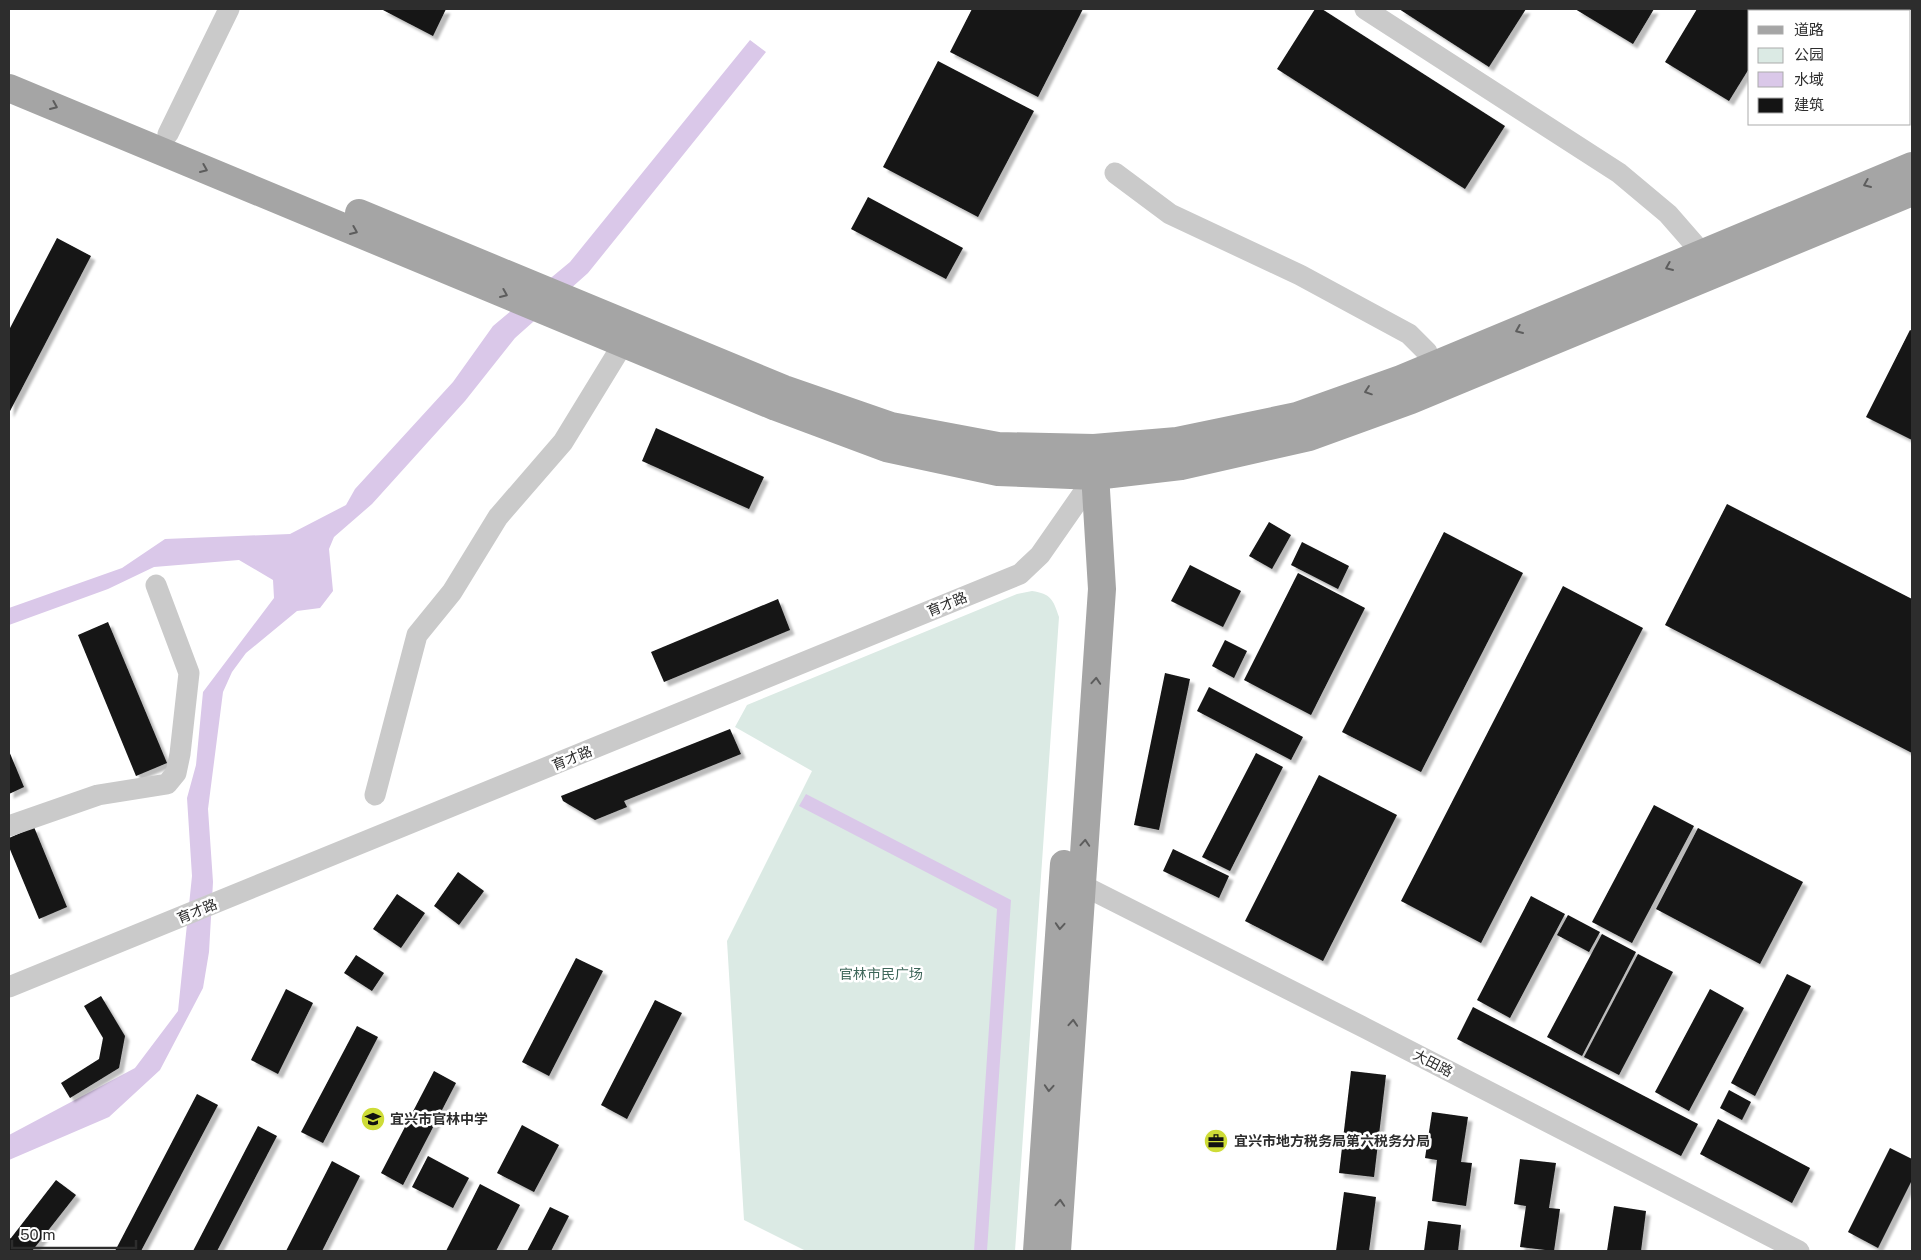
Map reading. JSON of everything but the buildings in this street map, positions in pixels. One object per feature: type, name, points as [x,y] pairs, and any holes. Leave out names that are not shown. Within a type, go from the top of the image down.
[{"type":"main road","points":[[9,68],[784,389],[891,426],[998,446],[1094,448],[1177,441],[1297,416],[1401,379],[1912,166]]},
{"type":"main road","points":[[9,88],[776,408],[886,448],[998,472],[1095,476],[1181,466],[1309,437],[1411,400],[1912,192]]},
{"type":"main road","points":[[1037,1251],[1102,589],[1094,448]]},
{"type":"main road","points":[[1057,1251],[1073,884]]},
{"type":"street","points":[[168,134],[229,9]]},
{"type":"street","points":[[1366,9],[1619,173],[1668,214],[1702,254]]},
{"type":"street","points":[[1115,173],[1170,214],[1300,275],[1409,334],[1428,352],[1432,366]]},
{"type":"street","points":[[375,795],[417,635],[452,592],[498,517],[563,442],[623,344]]},
{"type":"street","name":"育才路","points":[[9,987],[1020,574],[1040,555],[1095,476]]},
{"type":"street","points":[[9,826],[98,796],[167,784],[176,773],[180,754],[189,673],[156,584]]},
{"type":"street","name":"大田路","points":[[1073,884],[1374,1032],[1799,1251]]},
{"type":"green space","name":"官林市民广场","points":[[1032,591],[1050,598],[1059,617],[1015,1251],[806,1251],[744,1220],[727,941],[812,771],[735,727],[747,705],[1017,594]]},
{"type":"water","points":[[750,40],[766,52],[588,273],[515,338],[465,401],[372,504],[334,537],[329,549],[333,591],[320,608],[297,611],[246,653],[232,672],[223,692],[208,809],[213,882],[209,952],[203,988],[160,1070],[109,1117],[9,1160],[9,1135],[135,1068],[178,1011],[192,876],[187,798],[196,765],[203,692],[274,598],[273,580],[239,560],[154,567],[108,589],[9,625],[9,608],[122,568],[165,539],[290,534],[346,505],[355,489],[453,382],[493,326],[570,262]]},
{"type":"water","points":[[806,794],[1011,900],[987,1251],[974,1251],[997,909],[799,806]]},
{"type":"place","name":"宜兴市官林中学","points":[[373,1119]]},
{"type":"place","name":"宜兴市地方税务局第六税务分局","points":[[1216,1141]]}]
